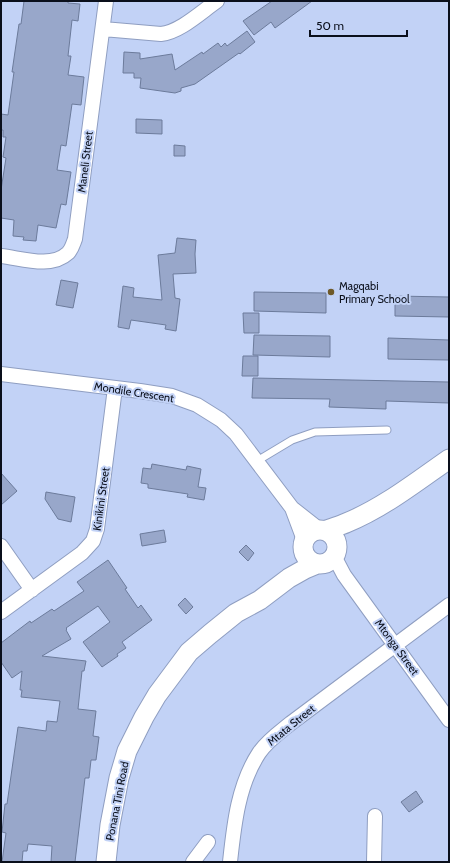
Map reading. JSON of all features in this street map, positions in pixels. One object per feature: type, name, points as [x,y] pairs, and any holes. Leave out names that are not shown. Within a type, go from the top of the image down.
[{"type":"street","name":"Maneli Street","points":[[1,256],[47,261],[62,257],[68,253],[72,247],[75,239],[106,1]]},
{"type":"street","points":[[103,29],[155,34],[168,33],[183,26],[217,1]]},
{"type":"street","name":"Mondile Crescent","points":[[1,374],[172,396],[197,405],[220,420],[236,434],[292,508],[323,530]]},
{"type":"street","name":"Kinikini Street","points":[[1,612],[90,546],[95,536],[99,516],[115,388]]},
{"type":"street","name":"Ponana Tini Road","points":[[106,862],[110,825],[119,778],[128,751],[156,695],[189,652],[236,613],[303,545],[310,533],[346,523],[390,499],[449,459]]},
{"type":"street","name":"Ponana Tini Road","points":[[236,613],[260,600],[297,573],[328,557],[385,509],[390,499]]},
{"type":"street","name":"Mondile Crescent","points":[[292,508],[303,545]]},
{"type":"street","points":[[303,545],[306,557],[310,561],[328,557],[333,536],[323,530]]},
{"type":"street","points":[[1,546],[32,590]]},
{"type":"street","name":"Mtonga Street","points":[[328,557],[344,575],[396,645],[449,720]]},
{"type":"street","name":"Mtata Street","points":[[230,862],[234,823],[241,793],[251,767],[260,752],[270,740],[449,605]]},
{"type":"street","points":[[374,862],[375,816]]},
{"type":"street","points":[[193,862],[208,842]]},
{"type":"lane","points":[[257,460],[292,440],[315,432],[387,430]]},
{"type":"building","points":[[24,1],[68,1],[68,3],[80,4],[78,21],[72,20],[68,56],[71,56],[68,75],[84,77],[81,105],[72,104],[66,146],[61,145],[57,170],[71,172],[66,205],[61,204],[56,228],[38,225],[36,241],[23,240],[24,237],[13,236],[14,220],[1,218],[1,190],[6,158],[3,157],[6,137],[3,137],[3,130],[1,130],[1,114],[8,115],[14,72],[12,72]]},
{"type":"building","points":[[272,1],[312,1],[275,28],[271,22],[254,35],[243,21]]},
{"type":"building","points":[[247,31],[255,42],[240,54],[239,53],[195,84],[181,88],[181,91],[175,93],[140,88],[141,78],[134,78],[134,73],[123,73],[124,52],[140,53],[140,59],[172,54],[175,70],[202,52],[203,54],[218,43],[221,47],[225,43],[227,46]]},
{"type":"building","points":[[136,119],[162,120],[162,134],[136,133]]},
{"type":"building","points":[[174,145],[185,146],[185,156],[174,156]]},
{"type":"building","points":[[177,238],[196,240],[196,273],[173,274],[175,298],[180,299],[176,331],[165,329],[166,325],[131,320],[129,329],[118,327],[123,286],[134,288],[133,297],[162,300],[158,255],[175,253]]},
{"type":"building","points":[[61,280],[78,283],[73,308],[56,305]]},
{"type":"building","points":[[254,292],[326,293],[326,313],[254,311]]},
{"type":"building","points":[[395,296],[449,297],[449,317],[395,316]]},
{"type":"building","points":[[243,313],[259,313],[259,333],[244,333]]},
{"type":"building","points":[[254,335],[330,336],[330,357],[253,355]]},
{"type":"building","points":[[388,338],[449,340],[449,360],[388,359]]},
{"type":"building","points":[[243,356],[258,356],[258,376],[242,376]]},
{"type":"building","points":[[253,378],[449,382],[449,403],[386,401],[386,409],[329,407],[330,399],[252,398]]},
{"type":"building","points":[[152,464],[186,470],[187,466],[201,469],[198,487],[206,488],[204,500],[187,497],[188,494],[148,488],[148,484],[141,483],[143,468],[151,469]]},
{"type":"building","points":[[1,473],[17,491],[1,505]]},
{"type":"building","points":[[46,492],[75,497],[71,522],[58,519],[45,499]]},
{"type":"building","points":[[164,530],[166,542],[142,546],[140,534]]},
{"type":"building","points":[[246,545],[254,553],[248,561],[239,552]]},
{"type":"building","points":[[108,560],[127,588],[125,589],[138,608],[141,605],[152,620],[122,642],[126,648],[117,654],[118,656],[102,667],[83,642],[110,622],[98,606],[66,628],[71,639],[42,656],[86,661],[84,671],[82,671],[78,709],[96,711],[93,736],[99,737],[96,760],[91,760],[89,778],[85,778],[75,862],[51,862],[52,846],[28,844],[27,851],[23,851],[22,862],[2,862],[6,833],[2,832],[5,804],[7,804],[18,727],[46,731],[47,721],[57,722],[60,701],[21,697],[22,690],[20,690],[22,671],[12,678],[1,662],[1,643],[30,621],[31,623],[52,609],[54,611],[84,591],[77,582]]},
{"type":"building","points":[[185,598],[193,607],[186,614],[178,605]]},
{"type":"building","points":[[416,791],[423,802],[409,812],[401,802]]},
{"type":"place","name":"Magqabi Primary School","points":[[331,292]]}]
